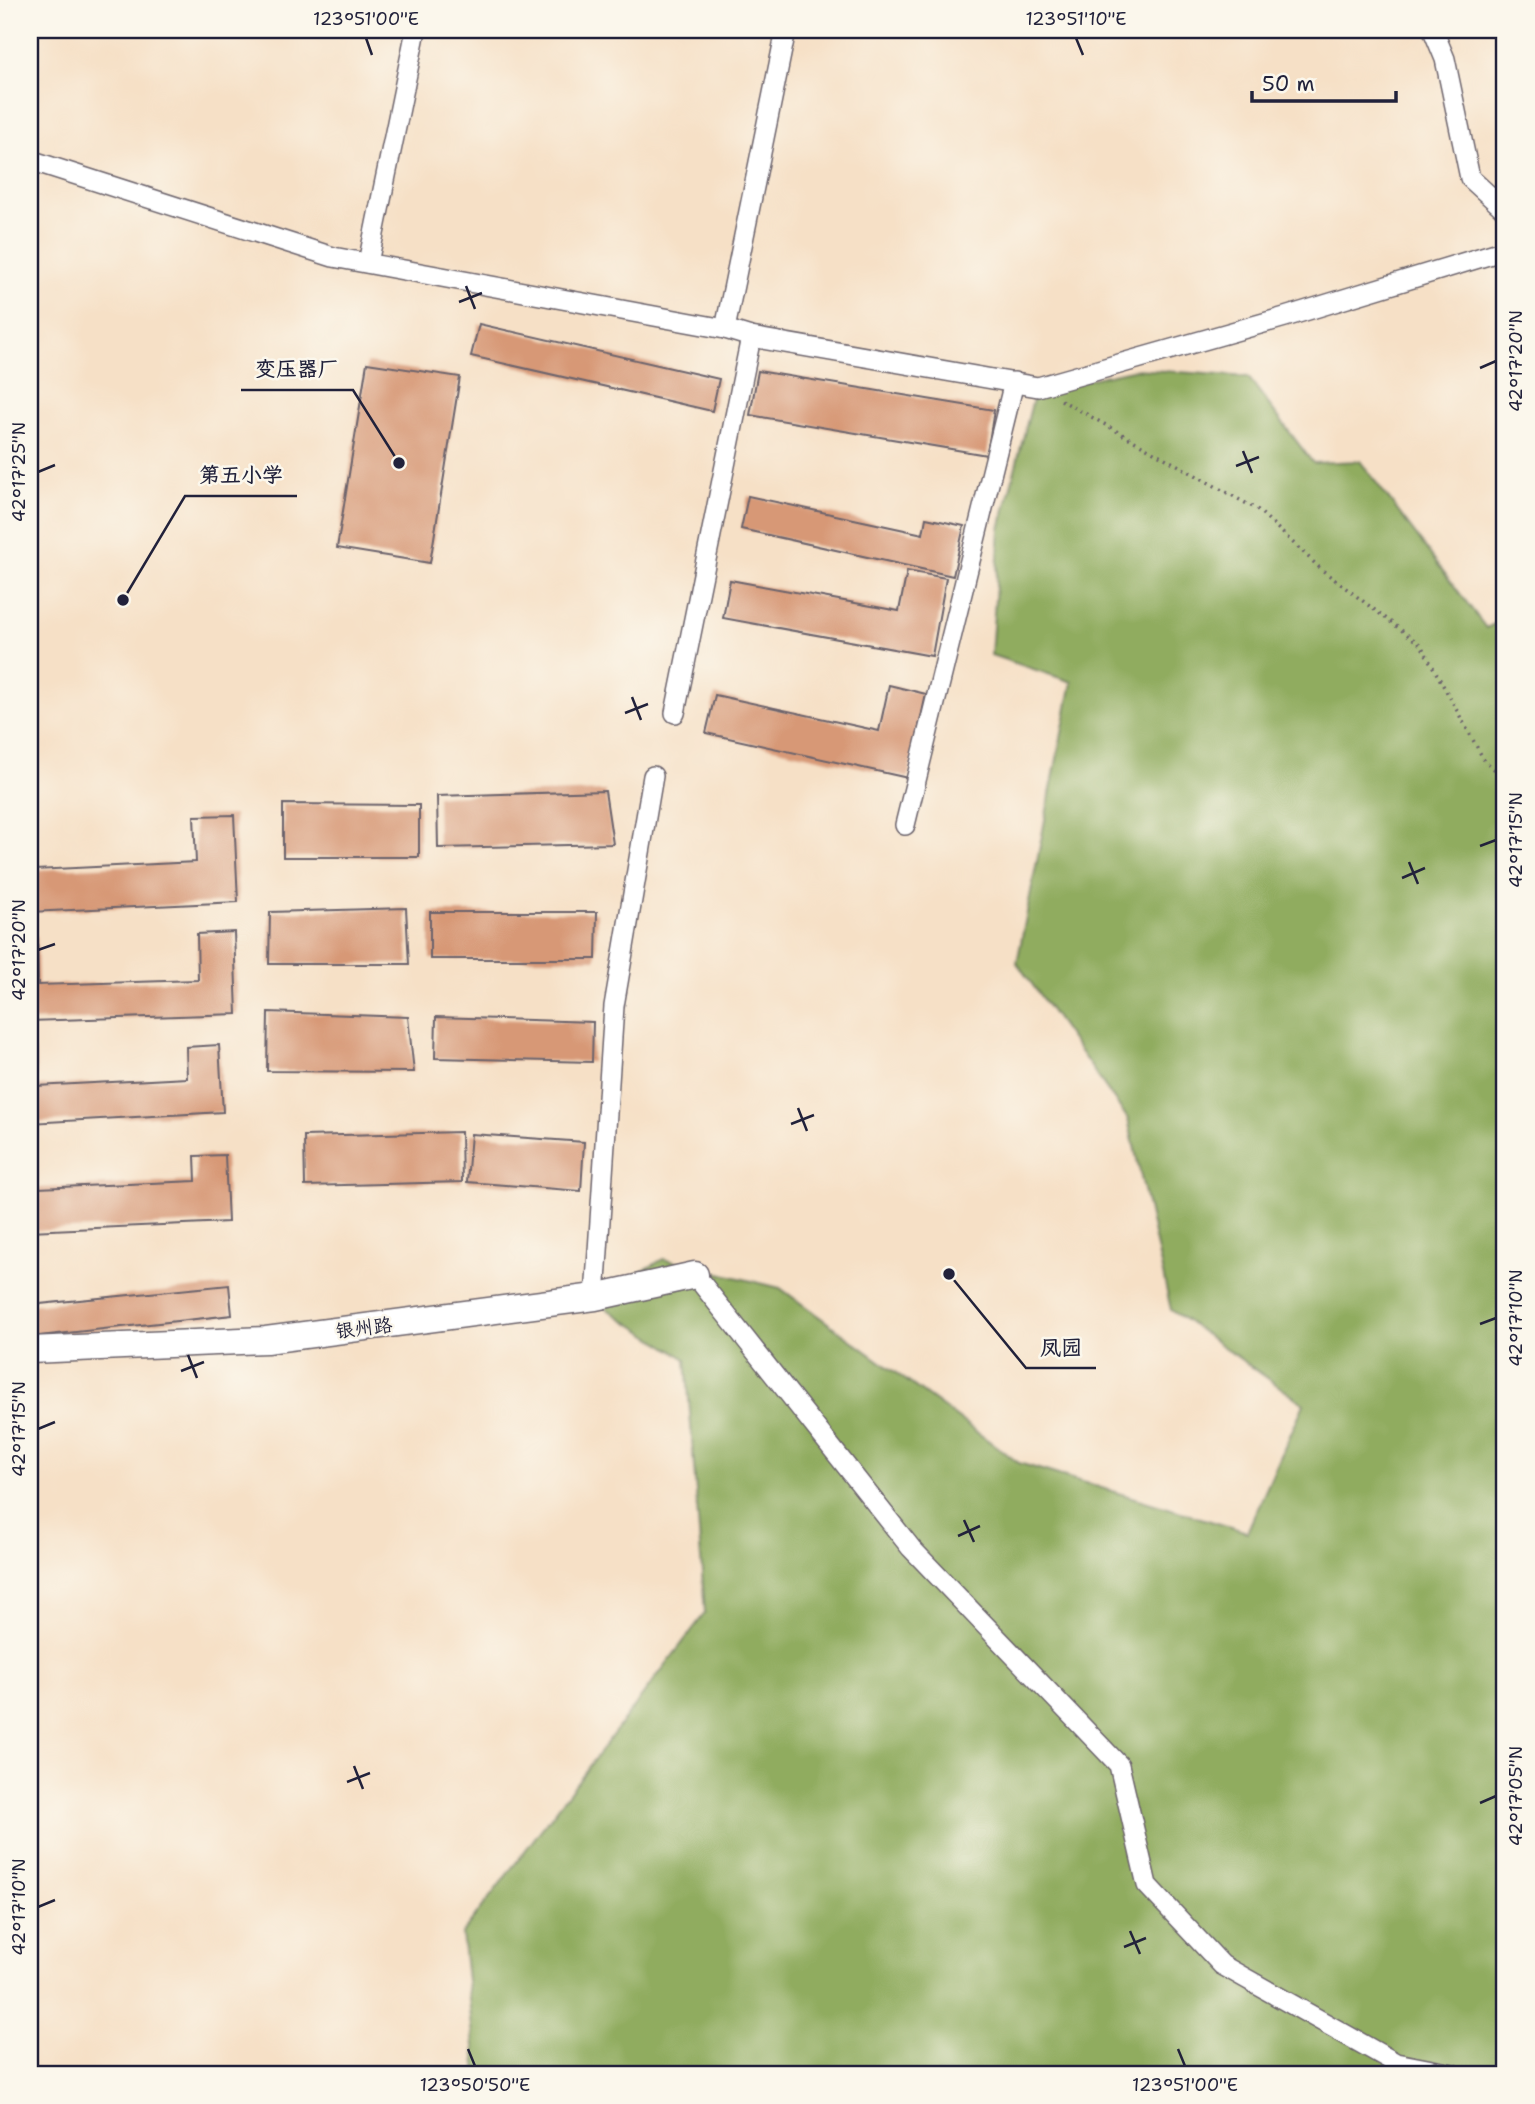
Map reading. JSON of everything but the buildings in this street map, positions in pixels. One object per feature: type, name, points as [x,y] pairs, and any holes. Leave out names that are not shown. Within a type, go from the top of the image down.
[{"type":"main road","name":"银州路","points":[[30,1350],[266,1340],[595,1297],[695,1275]]},
{"type":"street","points":[[368,263],[416,30]]},
{"type":"street","points":[[725,329],[786,30]]},
{"type":"street","points":[[1433,30],[1445,59],[1470,178],[1505,210]]},
{"type":"street","points":[[30,160],[333,257],[725,329],[751,337],[1038,387],[1285,317],[1505,250]]},
{"type":"street","points":[[675,713],[751,337]]},
{"type":"street","points":[[905,825],[1014,382]]},
{"type":"street","points":[[595,1297],[614,1006],[653,776]]},
{"type":"street","points":[[695,1275],[912,1548],[1119,1765],[1147,1885],[1222,1965],[1396,2063],[1453,2074]]},
{"type":"path","points":[[1038,387],[1258,510],[1322,570],[1421,645],[1484,760],[1505,779]]},
{"type":"green space","points":[[1136,369],[1248,377],[1313,463],[1360,461],[1486,628],[1505,619],[1505,2074],[477,2074],[462,1934],[705,1613],[686,1359],[593,1300],[663,1259],[780,1288],[1019,1463],[1247,1532],[1304,1404],[1171,1310],[1128,1119],[1017,963],[1072,682],[991,655],[1000,529],[1035,391]]},
{"type":"place","name":"变压器厂","points":[[399,463]]},
{"type":"place","name":"第五小学","points":[[123,600]]},
{"type":"place","name":"凤园","points":[[949,1274]]}]
